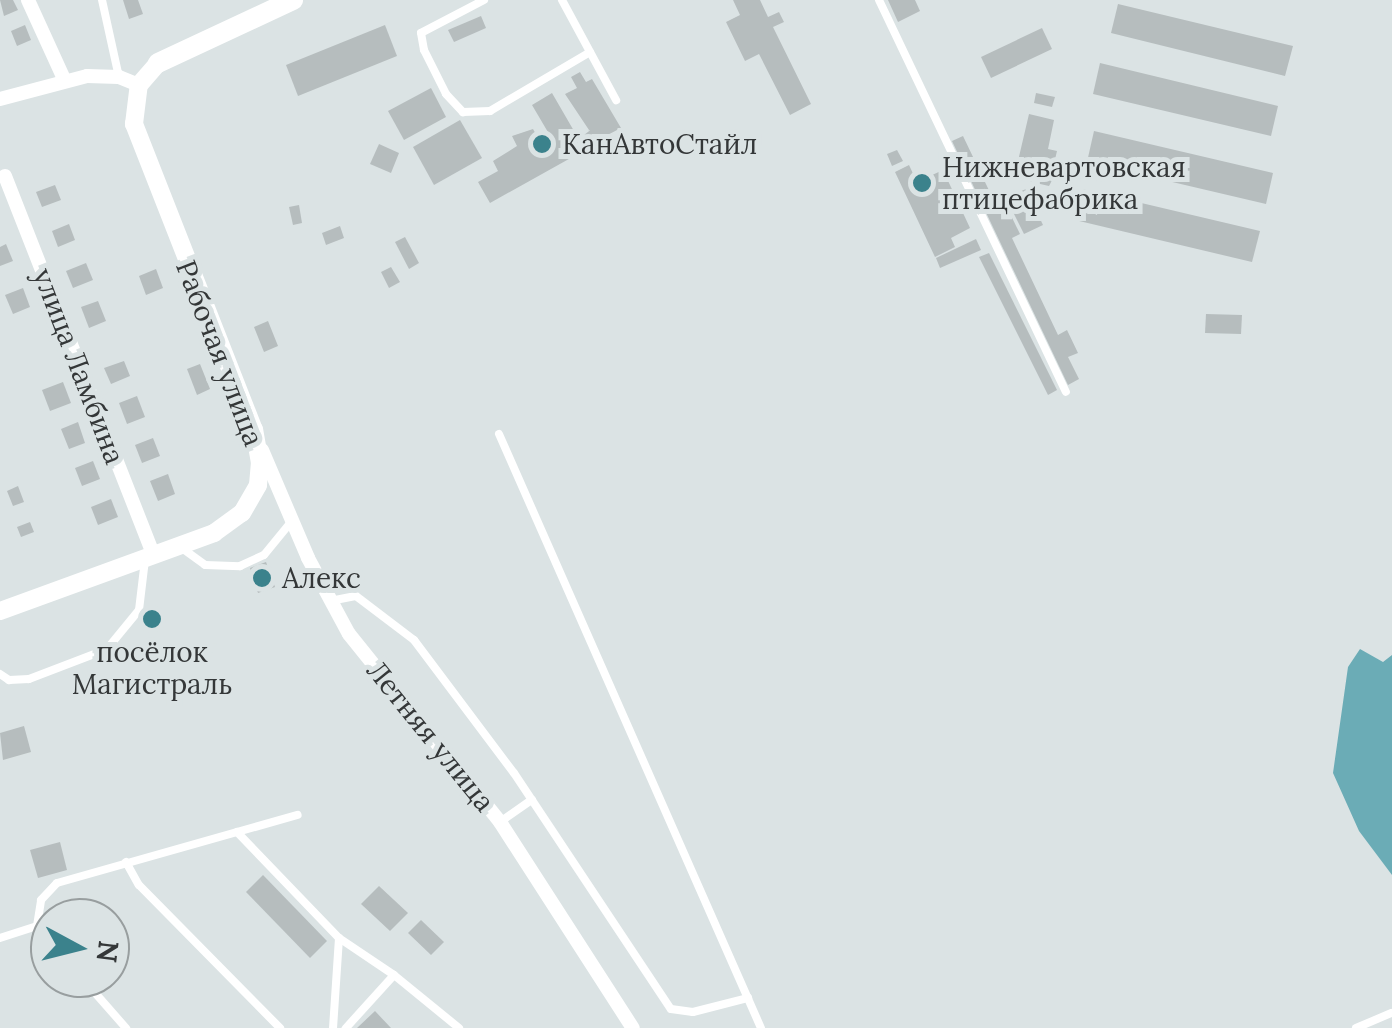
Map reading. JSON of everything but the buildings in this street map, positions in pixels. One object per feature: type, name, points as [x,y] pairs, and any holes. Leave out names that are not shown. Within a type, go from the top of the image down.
[{"type":"main road","points":[[158,62],[293,0]]},
{"type":"street","points":[[28,0],[64,80]]},
{"type":"street","points":[[0,99],[64,80],[119,77],[139,85],[158,62]]},
{"type":"street","name":"Рабочая улица","points":[[0,611],[224,527],[248,505],[260,474],[254,430],[140,148],[134,104],[139,85]]},
{"type":"street","name":"улица Ламбина","points":[[5,176],[149,558]]},
{"type":"street","name":"Летняя улица","points":[[254,430],[291,522],[330,602],[388,686],[500,822],[633,1028]]},
{"type":"lane","points":[[102,0],[119,77]]},
{"type":"lane","points":[[484,0],[421,33],[424,50],[446,94],[463,112],[490,110],[590,52]]},
{"type":"lane","points":[[562,0],[616,100]]},
{"type":"lane","points":[[879,0],[1066,392]]},
{"type":"lane","points":[[499,434],[761,1028]]},
{"type":"lane","points":[[180,546],[205,565],[240,566],[264,555],[291,522]]},
{"type":"lane","points":[[0,674],[8,680],[29,679],[107,648],[139,610],[149,558]]},
{"type":"lane","points":[[330,602],[356,596],[414,640],[532,800],[671,1009],[693,1012],[748,998]]},
{"type":"lane","points":[[500,822],[532,800]]},
{"type":"lane","points":[[43,898],[57,882],[298,815]]},
{"type":"lane","points":[[237,832],[339,938],[455,1024]]},
{"type":"lane","points":[[126,862],[139,885],[280,1028]]},
{"type":"lane","points":[[0,938],[30,928]]},
{"type":"lane","points":[[332,1028],[339,938]]},
{"type":"lane","points":[[346,1028],[394,976]]},
{"type":"lane","points":[[100,998],[126,1028]]},
{"type":"lane","points":[[1356,1028],[1392,1013]]},
{"type":"lane","points":[[444,1028],[455,1024]]},
{"type":"water","points":[[1360,649],[1383,662],[1392,655],[1392,875],[1359,831],[1333,773],[1348,667]]},
{"type":"place","name":"КанАвтоСтайл","points":[[542,144]]},
{"type":"place","name":"Нижневартовская птицефабрика","points":[[922,183]]},
{"type":"place","name":"Алекс","points":[[262,578]]},
{"type":"place","name":"посёлок Магистраль","points":[[152,619]]}]
